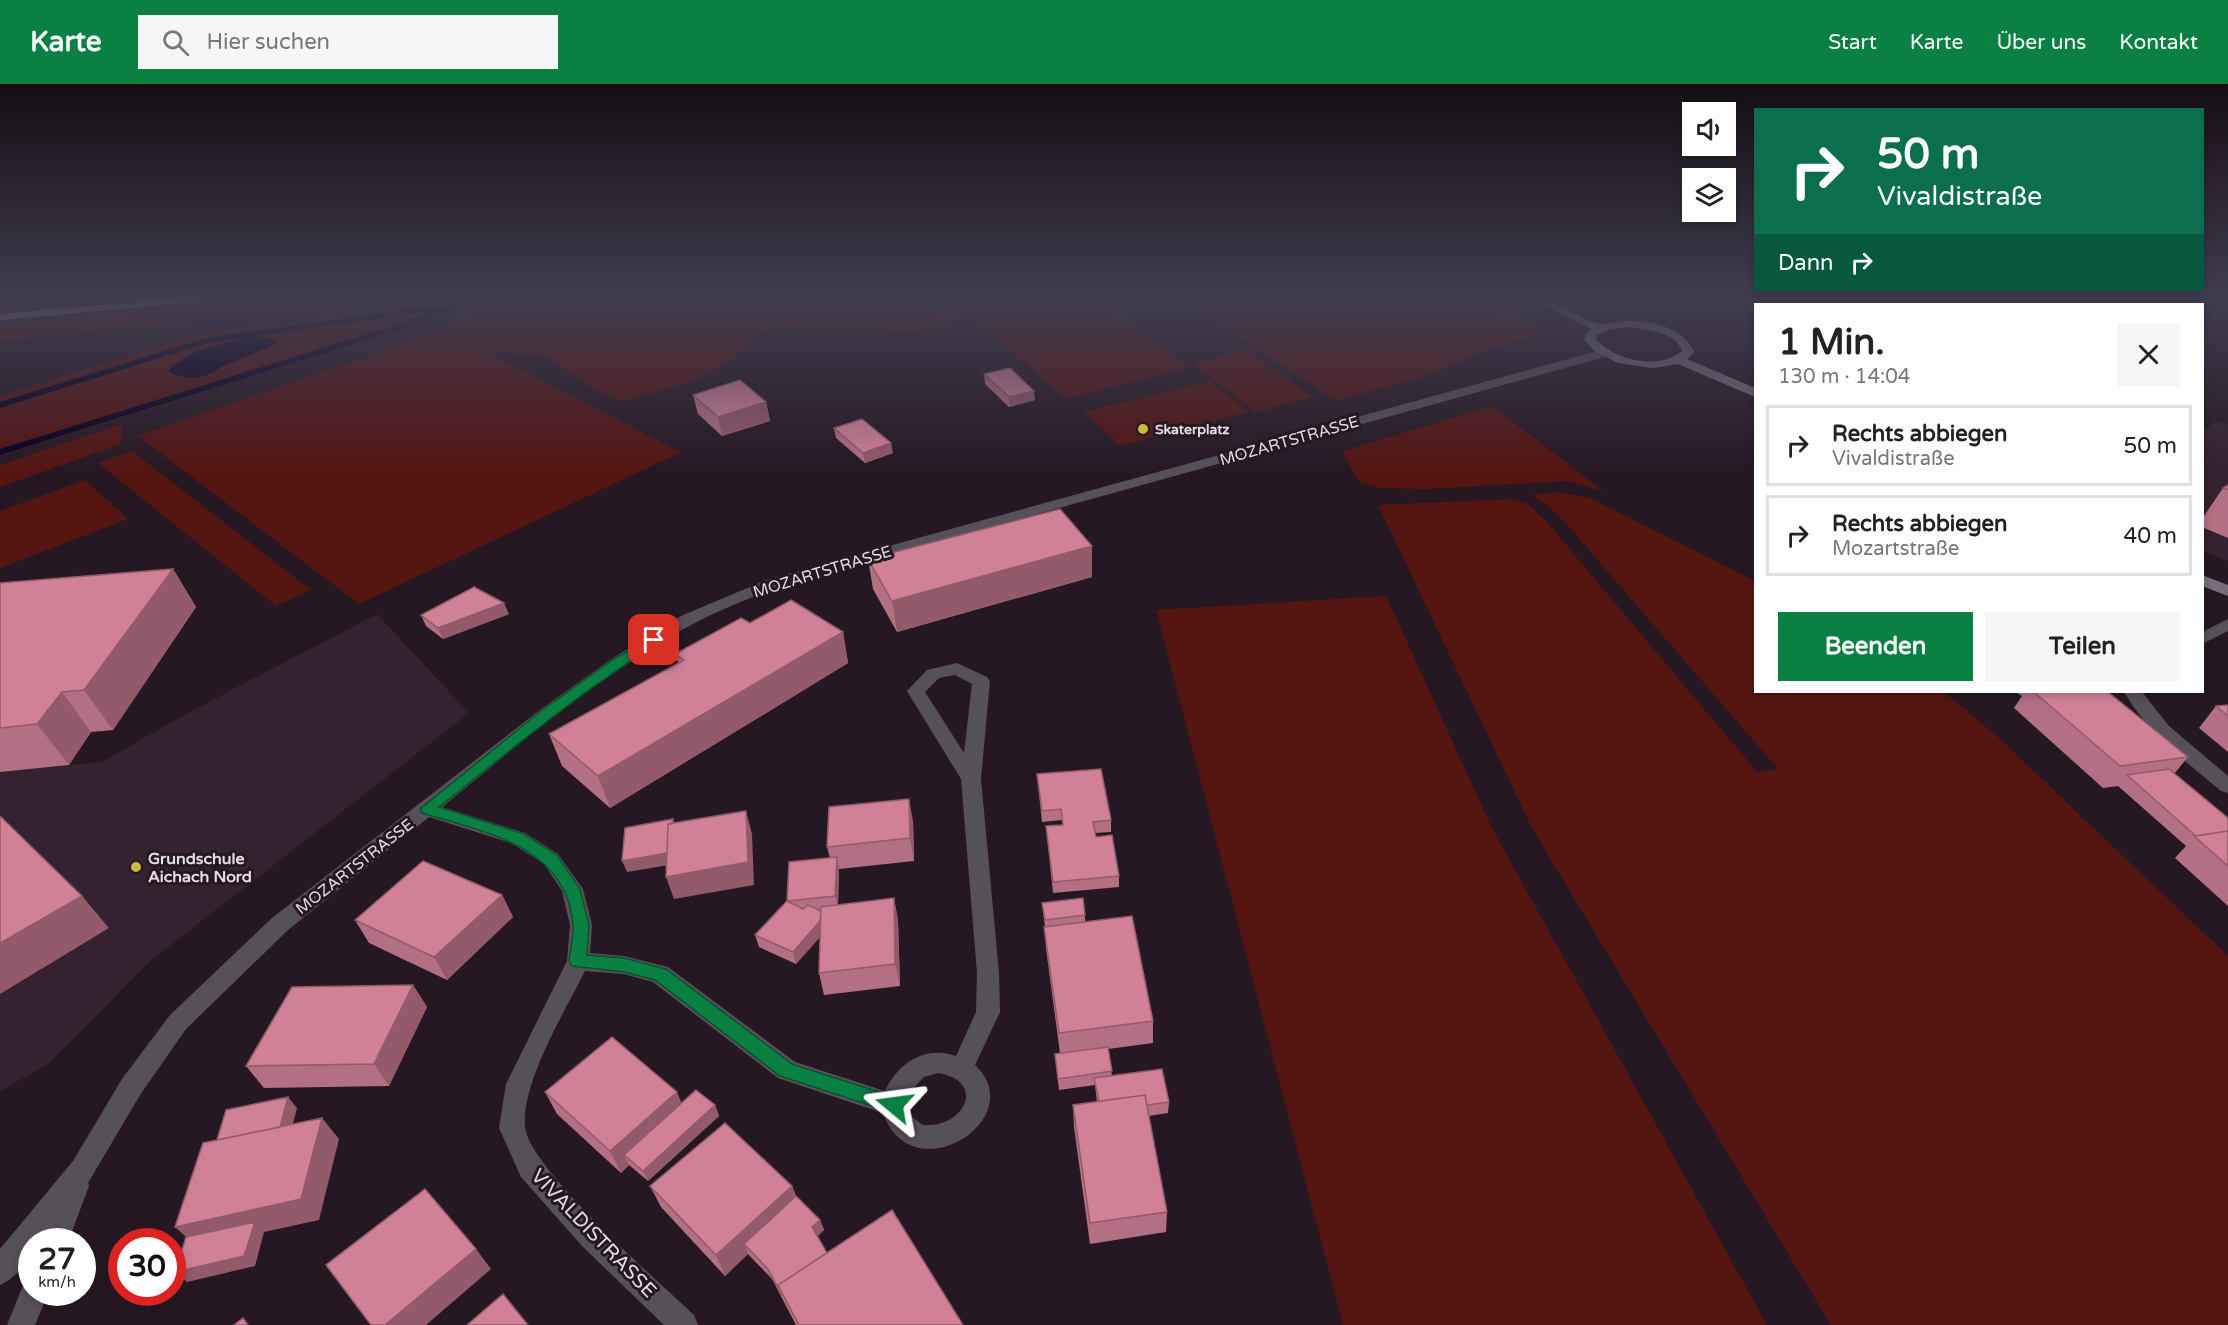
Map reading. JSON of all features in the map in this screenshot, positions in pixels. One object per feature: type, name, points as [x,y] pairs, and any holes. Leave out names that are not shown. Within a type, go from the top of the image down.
[{"type":"main road","points":[[1617,357],[1641,364],[1659,364],[1684,357]]},
{"type":"main road","points":[[1679,360],[1754,393]]},
{"type":"main road","points":[[2204,581],[2228,591]]},
{"type":"street","name":"MOZARTSTRASSE","points":[[0,1271],[82,1170],[131,1087],[178,1022],[280,924],[546,714],[622,660],[687,620],[775,582],[1590,357]]},
{"type":"street","points":[[2204,638],[2228,624]]},
{"type":"street","points":[[963,1068],[988,1012],[988,973],[971,779],[981,681],[957,669],[933,674],[916,691],[971,779]]},
{"type":"street","points":[[2134,693],[2152,719],[2228,786]]},
{"type":"street","name":"VIVALDISTRASSE","points":[[427,809],[518,838],[551,860],[572,889],[581,925],[578,961],[518,1084],[512,1128],[530,1168],[593,1238],[684,1325]]},
{"type":"street","points":[[578,961],[624,965],[660,974],[787,1070],[894,1105]]},
{"type":"street","points":[[951,1063],[963,1068],[971,1076],[979,1098],[976,1110],[969,1121],[958,1130],[937,1137],[916,1135],[904,1127],[897,1117],[894,1105],[896,1092],[903,1081],[924,1065],[951,1063]]},
{"type":"street","points":[[59,1228],[82,1170]]},
{"type":"street","points":[[21,1325],[29,1306]]},
{"type":"shaded area","points":[[124,357],[312,357],[0,456],[0,396]]},
{"type":"shaded area","points":[[185,357],[245,357],[202,377],[188,378],[168,371]]},
{"type":"shaded area","points":[[364,357],[496,357],[681,452],[359,604],[138,436]]},
{"type":"shaded area","points":[[547,357],[734,357],[689,383],[622,401],[594,389]]},
{"type":"shaded area","points":[[1018,357],[1175,357],[1189,367],[1066,399]]},
{"type":"shaded area","points":[[1218,357],[1257,357],[1313,397],[1256,412],[1192,363]]},
{"type":"shaded area","points":[[1269,357],[1471,357],[1420,378],[1339,400],[1327,395]]},
{"type":"shaded area","name":"Skaterplatz","points":[[1210,381],[1249,412],[1120,446],[1084,412]]},
{"type":"shaded area","points":[[1492,406],[1605,492],[1569,481],[1425,489],[1379,488],[1359,482],[1342,451]]},
{"type":"shaded area","points":[[2217,421],[2228,425],[2228,561],[2204,552],[2204,431]]},
{"type":"shaded area","points":[[121,424],[121,444],[0,487],[0,465]]},
{"type":"shaded area","points":[[132,451],[311,590],[276,606],[98,463]]},
{"type":"shaded area","points":[[85,480],[128,519],[0,568],[0,511]]},
{"type":"shaded area","points":[[1557,492],[1590,498],[1754,580],[1754,693],[1945,693],[1999,738],[2228,956],[2228,1325],[1831,1325],[1533,830],[1378,505],[1511,499],[1528,504],[1546,521],[1757,772],[1778,769],[1564,521],[1550,507],[1532,495]]},
{"type":"shaded area","points":[[1386,596],[1493,830],[1767,1325],[1343,1325],[1156,610]]},
{"type":"shaded area","name":"Grundschule Aichach Nord","points":[[377,614],[469,713],[150,961],[47,1065],[0,1091],[0,772],[102,762],[182,716]]},
{"type":"building","points":[[1010,368],[1034,391],[1009,397],[984,374]]},
{"type":"building","points":[[740,380],[766,402],[718,417],[693,395]]},
{"type":"building","points":[[862,419],[891,443],[863,453],[834,428]]},
{"type":"building","points":[[1060,509],[1092,546],[892,601],[868,559]]},
{"type":"building","points":[[173,569],[84,690],[62,692],[37,724],[0,728],[0,583]]},
{"type":"building","points":[[474,587],[504,603],[438,628],[421,615]]},
{"type":"building","points":[[791,600],[843,632],[598,776],[549,734],[684,660],[675,654],[741,618],[750,623]]},
{"type":"building","points":[[2035,693],[2109,693],[2188,757],[2120,766]]},
{"type":"building","points":[[2228,705],[2228,716],[2216,706]]},
{"type":"building","points":[[1101,769],[1111,820],[1093,822],[1096,837],[1112,835],[1119,876],[1053,882],[1046,826],[1063,825],[1061,809],[1042,811],[1037,774]]},
{"type":"building","points":[[2169,769],[2228,818],[2228,831],[2196,836],[2127,775]]},
{"type":"building","points":[[909,799],[910,838],[827,847],[829,807]]},
{"type":"building","points":[[746,811],[748,862],[666,877],[668,824]]},
{"type":"building","points":[[0,816],[82,896],[0,943]]},
{"type":"building","points":[[673,819],[672,824],[668,824],[667,853],[622,861],[625,828]]},
{"type":"building","points":[[2228,831],[2228,866],[2194,836]]},
{"type":"building","points":[[837,857],[835,896],[787,901],[789,862]]},
{"type":"building","points":[[423,861],[502,895],[434,957],[355,920]]},
{"type":"building","points":[[894,898],[895,964],[819,973],[821,907]]},
{"type":"building","points":[[1083,898],[1085,915],[1045,920],[1042,903]]},
{"type":"building","points":[[787,901],[803,909],[808,905],[821,911],[820,921],[793,952],[755,935]]},
{"type":"building","points":[[1132,916],[1153,1021],[1059,1033],[1044,927]]},
{"type":"building","points":[[413,985],[374,1064],[246,1066],[292,987]]},
{"type":"building","points":[[612,1037],[677,1092],[610,1151],[545,1092]]},
{"type":"building","points":[[1108,1047],[1112,1071],[1058,1079],[1055,1054]]},
{"type":"building","points":[[1162,1069],[1169,1102],[1147,1105],[1145,1095],[1099,1101],[1094,1078]]},
{"type":"building","points":[[696,1090],[715,1105],[643,1171],[624,1155]]},
{"type":"building","points":[[1145,1095],[1167,1212],[1090,1223],[1073,1105]]},
{"type":"building","points":[[288,1097],[280,1127],[217,1140],[226,1110]]},
{"type":"building","points":[[322,1118],[301,1199],[175,1227],[203,1143]]},
{"type":"building","points":[[725,1123],[792,1186],[716,1255],[650,1186]]},
{"type":"building","points":[[425,1189],[476,1249],[385,1325],[371,1325],[326,1265]]},
{"type":"building","points":[[796,1196],[820,1220],[812,1227],[827,1253],[778,1285],[782,1295],[768,1269],[744,1244]]},
{"type":"building","points":[[892,1210],[963,1325],[799,1325],[778,1285]]},
{"type":"building","points":[[255,1222],[244,1256],[186,1269],[186,1237]]},
{"type":"building","points":[[503,1294],[528,1325],[467,1325]]},
{"type":"building","points":[[243,1318],[248,1325],[234,1325]]},
{"type":"waterway","points":[[0,405],[155,357]]},
{"type":"waterway","points":[[0,452],[303,357]]},
{"type":"place","name":"Skaterplatz","points":[[1143,429]]},
{"type":"place","name":"Grundschule Aichach Nord","points":[[136,867]]},
{"type":"route","points":[[654,640],[546,714],[427,809],[465,819],[518,838],[551,860],[572,889],[581,925],[578,961],[624,965],[660,974],[787,1070],[894,1105]]}]
